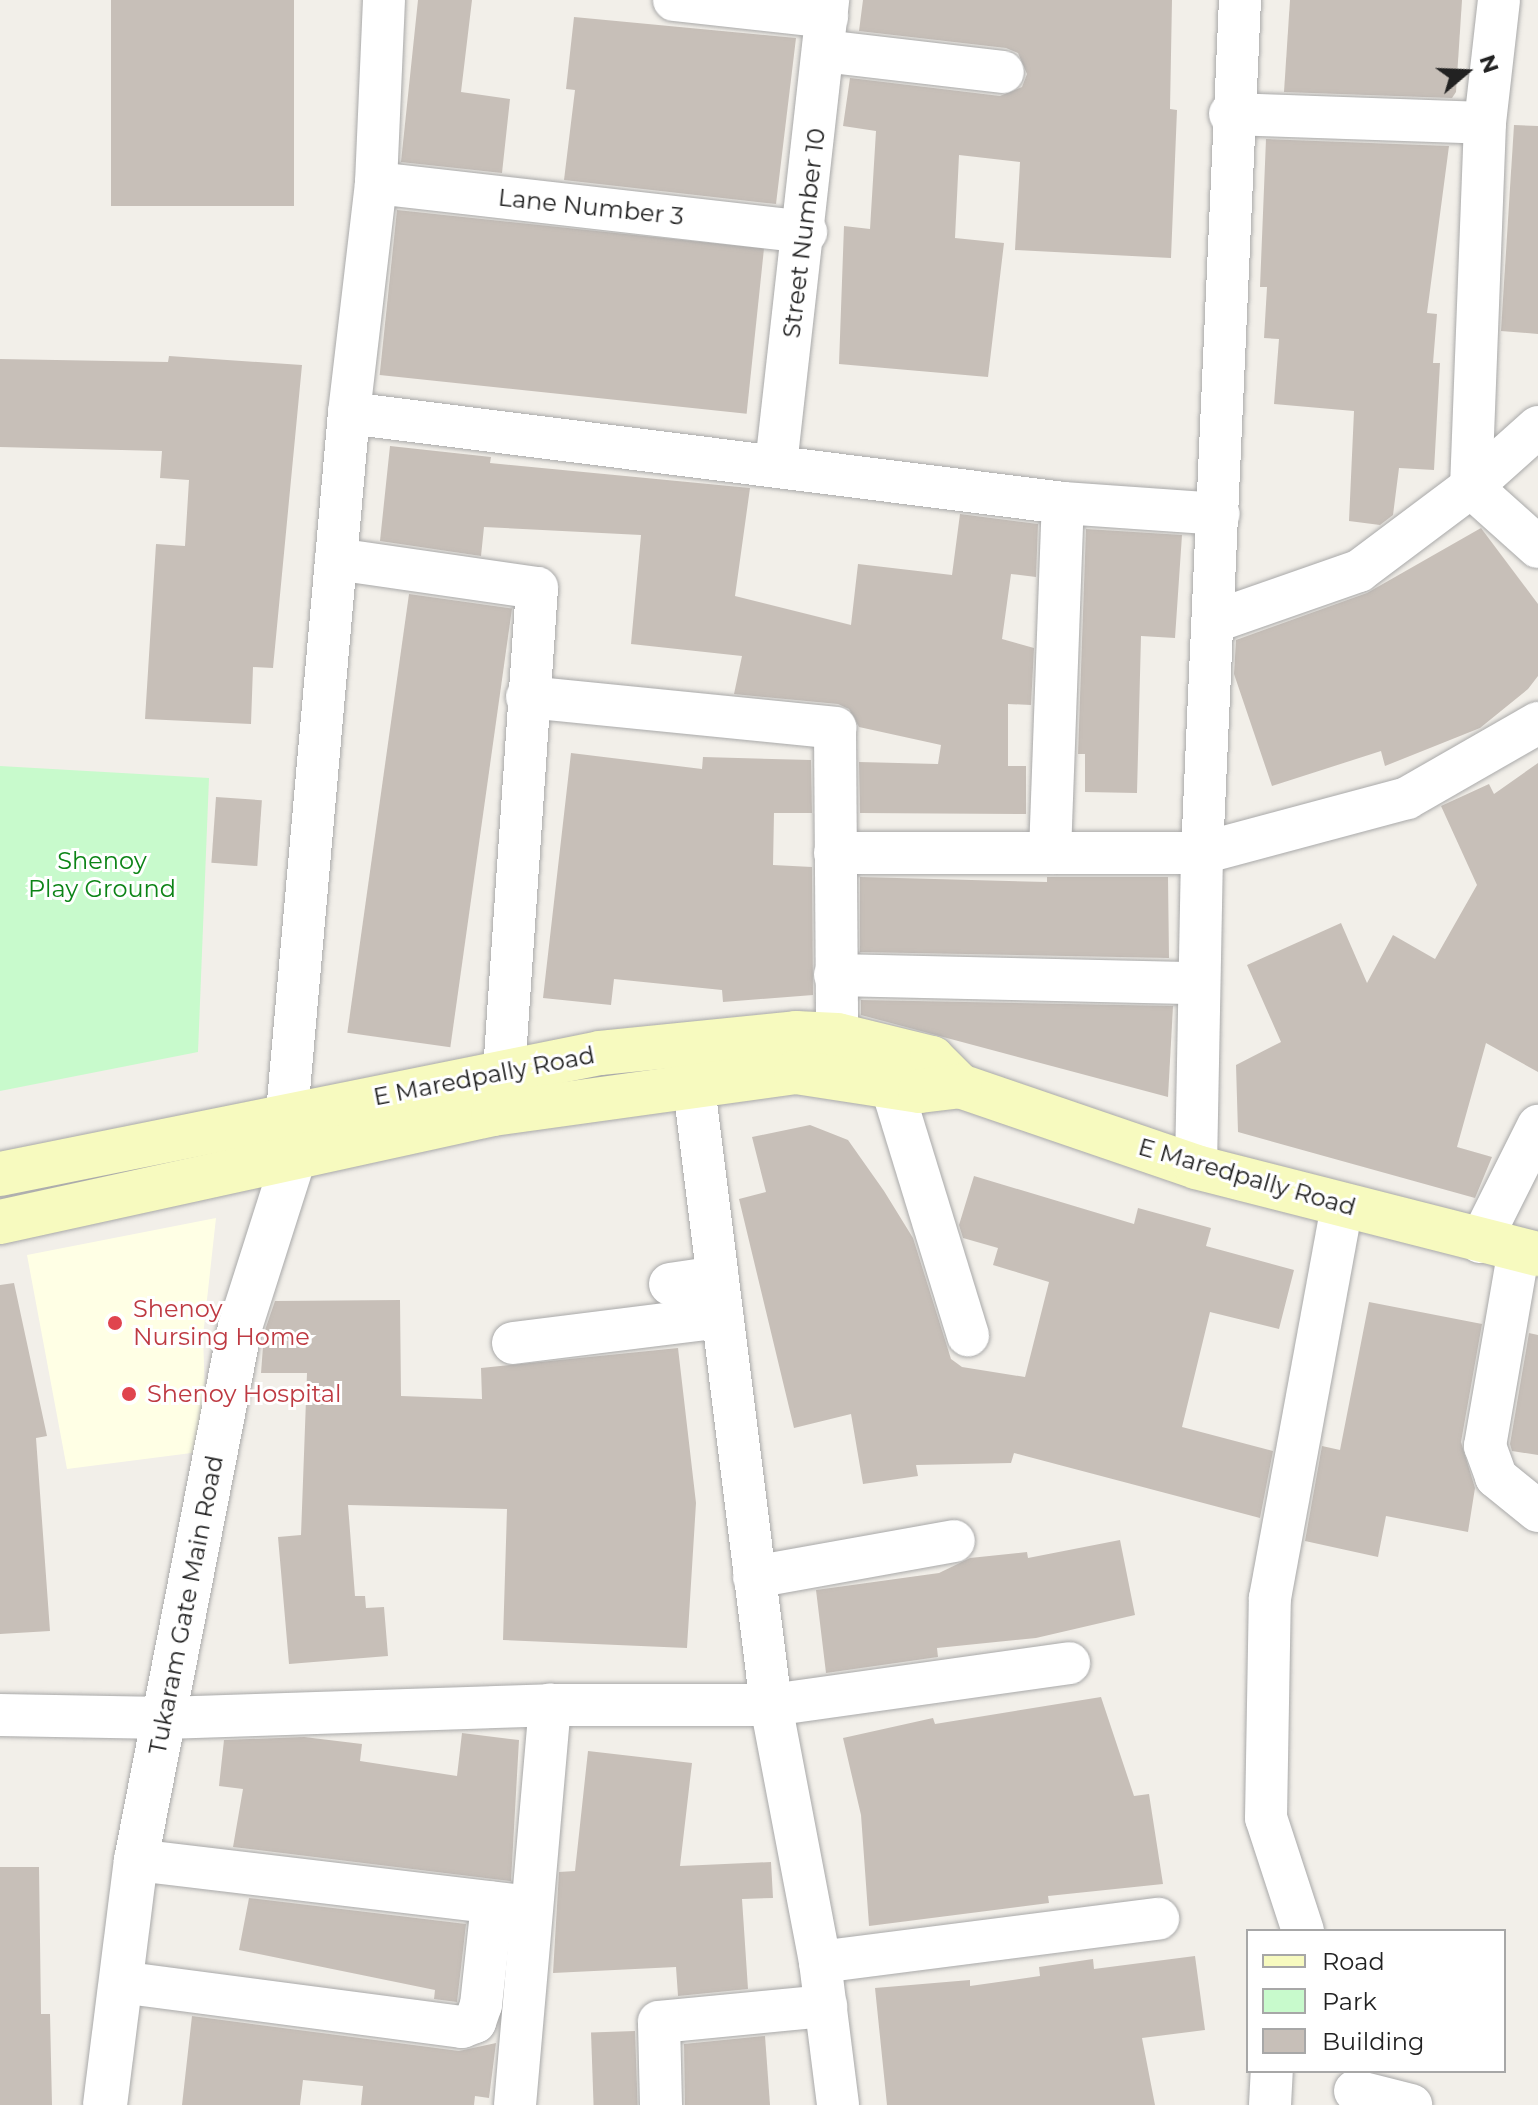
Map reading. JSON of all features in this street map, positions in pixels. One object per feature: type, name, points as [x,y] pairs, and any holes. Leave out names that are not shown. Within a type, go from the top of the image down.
[{"type":"main road","name":"E Maredpally Road","points":[[0,1222],[504,1072],[600,1053],[796,1033],[837,1035],[932,1058],[960,1086],[1196,1167],[1512,1248]]},
{"type":"main road","name":"E Maredpally Road","points":[[0,1174],[291,1134],[493,1114],[796,1072],[920,1091],[960,1086]]},
{"type":"street","points":[[291,1134],[349,413],[376,183],[384,0]]},
{"type":"street","points":[[674,0],[826,23],[1003,72]]},
{"type":"street","points":[[1196,1167],[1202,853],[1219,514],[1230,114],[1240,0]]},
{"type":"street","points":[[1471,487],[1485,123],[1499,0]]},
{"type":"street","name":"Street Number 10","points":[[776,465],[806,232],[826,23]]},
{"type":"street","points":[[1230,114],[1485,123]]},
{"type":"street","name":"Lane Number 3","points":[[376,183],[806,232]]},
{"type":"street","points":[[349,413],[1063,503],[1219,514]]},
{"type":"street","points":[[1213,622],[1359,571],[1471,487],[1538,427]]},
{"type":"street","points":[[1471,487],[1538,547]]},
{"type":"street","points":[[1050,853],[1063,503]]},
{"type":"street","points":[[336,559],[537,588],[527,697],[504,1072]]},
{"type":"street","points":[[527,697],[835,728],[837,1035]]},
{"type":"street","points":[[835,853],[1202,853],[1407,798],[1538,723]]},
{"type":"street","points":[[835,975],[1199,983]]},
{"type":"street","points":[[891,1085],[968,1335]]},
{"type":"street","points":[[694,1087],[699,1296],[754,1577],[771,1705],[820,1962],[838,2105]]},
{"type":"street","points":[[1538,1126],[1512,1248],[1485,1446],[1496,1477],[1538,1511]]},
{"type":"street","name":"Tukaram Gate Main Road","points":[[105,2105],[136,1860],[240,1327],[291,1134]]},
{"type":"street","points":[[1302,1929],[1266,1818],[1270,1598],[1342,1205]]},
{"type":"street","points":[[513,1343],[699,1296]]},
{"type":"street","points":[[754,1577],[954,1541]]},
{"type":"street","points":[[0,1715],[165,1718],[550,1705],[771,1705],[1069,1663]]},
{"type":"street","points":[[120,1982],[462,2027],[475,2022],[512,1905],[550,1705]]},
{"type":"street","points":[[136,1860],[512,1905]]},
{"type":"street","points":[[512,1905],[515,2105]]},
{"type":"street","points":[[820,1962],[1158,1919]]},
{"type":"street","points":[[661,2105],[659,2022],[826,2006]]},
{"type":"street","points":[[1270,2105],[1272,2073]]},
{"type":"street","points":[[1355,2089],[1411,2105]]},
{"type":"shaded area","name":"Shenoy Hospital","points":[[216,1218],[203,1336],[207,1451],[67,1469],[27,1255]]},
{"type":"green space","name":"Shenoy Play Ground","points":[[0,766],[209,778],[198,1052],[0,1091]]},
{"type":"building","points":[[111,0],[294,0],[294,206],[111,206]]},
{"type":"building","points":[[418,0],[472,0],[461,92],[510,99],[502,173],[401,162]]},
{"type":"building","points":[[863,0],[1172,0],[1170,109],[1177,110],[1171,258],[1015,250],[1020,162],[959,155],[955,238],[1004,243],[988,377],[839,364],[844,226],[870,229],[876,131],[843,126],[850,78],[1000,96],[1022,87],[1027,74],[1018,53],[1006,48],[859,31]]},
{"type":"building","points":[[1290,0],[1462,0],[1456,92],[1452,98],[1284,92]]},
{"type":"building","points":[[574,17],[796,38],[776,204],[564,180],[575,90],[566,89]]},
{"type":"building","points":[[1514,125],[1538,126],[1538,334],[1501,331]]},
{"type":"building","points":[[1266,139],[1449,146],[1427,313],[1437,314],[1433,363],[1440,363],[1434,470],[1399,468],[1393,515],[1380,525],[1349,521],[1354,411],[1274,404],[1279,339],[1264,338],[1267,287],[1260,287]]},
{"type":"building","points":[[397,210],[764,249],[747,414],[380,375]]},
{"type":"building","points":[[169,356],[302,365],[273,668],[253,667],[251,724],[145,719],[156,544],[185,546],[189,480],[160,478],[162,451],[0,447],[0,359],[168,362]]},
{"type":"building","points":[[390,446],[491,457],[490,463],[750,488],[735,596],[851,625],[858,564],[952,575],[960,514],[1038,524],[1036,577],[1011,574],[1002,639],[1034,648],[1031,705],[1008,704],[1008,766],[1026,766],[1026,814],[860,813],[859,762],[938,764],[941,745],[859,727],[849,709],[838,704],[734,694],[742,656],[631,644],[641,535],[484,527],[481,556],[380,541]]},
{"type":"building","points":[[1481,528],[1538,604],[1538,676],[1528,689],[1480,728],[1385,766],[1381,751],[1272,786],[1234,674],[1236,640],[1367,593]]},
{"type":"building","points":[[1086,529],[1182,535],[1175,638],[1141,636],[1137,793],[1085,792],[1085,754],[1078,754]]},
{"type":"building","points":[[409,594],[512,608],[450,1047],[347,1033]]},
{"type":"building","points":[[571,753],[702,769],[703,757],[811,760],[812,813],[774,813],[773,865],[812,867],[813,995],[723,1002],[722,990],[614,979],[611,1005],[543,998]]},
{"type":"building","points":[[1538,763],[1538,1072],[1486,1043],[1457,1147],[1492,1157],[1475,1198],[1238,1132],[1236,1065],[1281,1042],[1247,965],[1341,923],[1367,983],[1393,935],[1435,959],[1477,885],[1441,806],[1489,784],[1494,794]]},
{"type":"building","points":[[216,797],[262,800],[257,866],[211,863]]},
{"type":"building","points":[[860,877],[1047,882],[1047,877],[1168,877],[1169,958],[860,952]]},
{"type":"building","points":[[861,1000],[1173,1006],[1168,1097],[861,1015]]},
{"type":"building","points":[[810,1125],[848,1140],[884,1191],[913,1238],[951,1359],[962,1367],[1025,1377],[1049,1282],[993,1265],[998,1248],[963,1238],[959,1225],[974,1176],[1134,1224],[1138,1208],[1211,1228],[1206,1246],[1294,1270],[1279,1329],[1210,1312],[1182,1427],[1273,1451],[1260,1518],[1014,1453],[1011,1463],[916,1465],[918,1476],[863,1484],[851,1414],[794,1428],[739,1199],[766,1192],[752,1137]]},
{"type":"building","points":[[14,1283],[47,1436],[36,1438],[50,1631],[0,1634],[0,1285]]},
{"type":"building","points":[[400,1300],[401,1396],[482,1399],[481,1368],[678,1348],[696,1503],[687,1648],[503,1640],[507,1509],[348,1505],[355,1596],[365,1596],[366,1608],[384,1607],[388,1656],[289,1664],[278,1537],[301,1535],[307,1373],[261,1373],[264,1333],[275,1301]]},
{"type":"building","points":[[1369,1302],[1482,1324],[1461,1442],[1475,1488],[1468,1532],[1386,1516],[1378,1557],[1305,1541],[1322,1446],[1340,1450]]},
{"type":"building","points":[[1529,1333],[1538,1335],[1538,1455],[1512,1451],[1510,1444]]},
{"type":"building","points":[[1120,1540],[1135,1615],[1036,1638],[937,1648],[938,1657],[826,1673],[816,1590],[939,1573],[970,1558],[1027,1552],[1028,1558]]},
{"type":"building","points":[[1101,1697],[1134,1796],[1149,1794],[1163,1884],[1048,1896],[1049,1903],[869,1926],[861,1815],[843,1738],[933,1718],[935,1724]]},
{"type":"building","points":[[462,1733],[519,1740],[511,1881],[233,1847],[243,1789],[219,1786],[224,1740],[304,1737],[362,1744],[360,1761],[457,1776]]},
{"type":"building","points":[[588,1751],[692,1763],[680,1866],[771,1862],[773,1898],[742,1899],[748,1989],[678,1996],[676,1967],[553,1973],[559,1872],[575,1871]]},
{"type":"building","points":[[0,1867],[39,1867],[41,2014],[50,2014],[52,2105],[0,2105]]},
{"type":"building","points":[[249,1898],[466,1924],[457,2002],[434,1999],[435,1990],[239,1950]]},
{"type":"building","points":[[1195,1956],[1205,2030],[1142,2038],[1155,2105],[887,2105],[875,1988],[970,1980],[970,1986],[1040,1976],[1039,1967],[1093,1959],[1094,1969]]},
{"type":"building","points":[[192,2016],[459,2051],[496,2043],[489,2098],[475,2096],[474,2105],[361,2105],[363,2086],[303,2080],[300,2105],[182,2105]]},
{"type":"building","points":[[635,2031],[638,2105],[594,2105],[591,2033]]},
{"type":"building","points":[[765,2036],[770,2105],[685,2105],[684,2044]]},
{"type":"place","name":"Shenoy Nursing Home","points":[[115,1323]]},
{"type":"place","name":"Shenoy Hospital","points":[[129,1394]]}]
